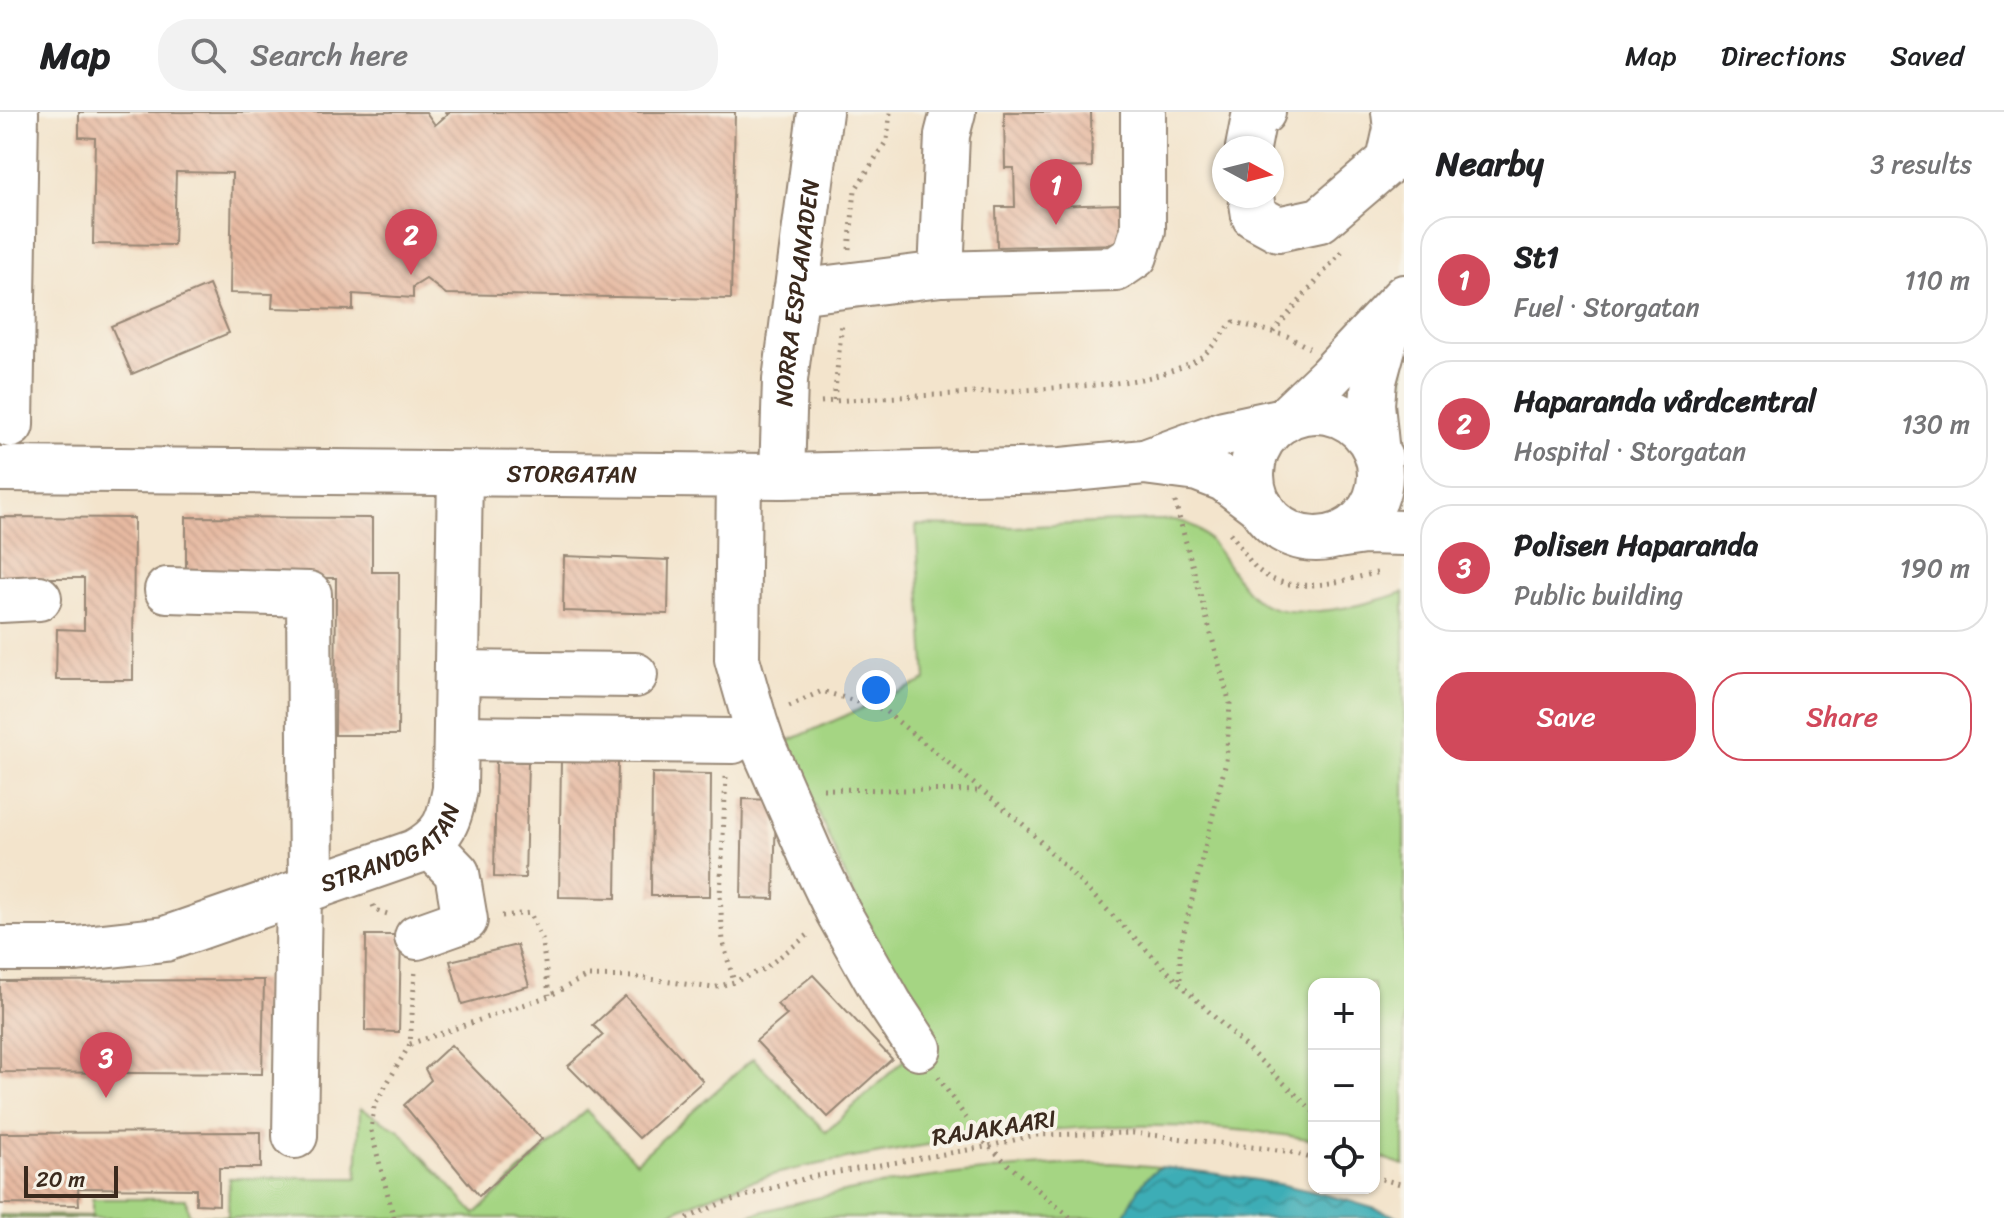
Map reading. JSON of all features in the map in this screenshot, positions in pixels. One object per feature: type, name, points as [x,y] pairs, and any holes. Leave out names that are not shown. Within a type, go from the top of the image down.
[{"type":"street","points":[[11,425],[16,112]]},
{"type":"street","name":"NORRA ESPLANADEN","points":[[782,476],[784,405],[820,112]]},
{"type":"street","points":[[941,274],[947,135],[953,112]]},
{"type":"street","points":[[796,292],[941,274],[1116,269],[1135,256],[1143,230],[1143,112]]},
{"type":"street","points":[[1250,136],[1254,117],[1263,112]]},
{"type":"street","points":[[1253,208],[1254,216],[1278,229],[1320,220],[1389,161],[1396,129],[1394,112]]},
{"type":"street","points":[[1241,514],[1252,483],[1254,459],[1265,436],[1341,365],[1399,302]]},
{"type":"street","points":[[1337,536],[1359,523],[1373,503],[1380,479],[1390,467],[1372,404],[1374,381],[1399,302]]},
{"type":"street","name":"STORGATAN","points":[[1144,462],[1224,433],[1307,412],[1332,413],[1355,424],[1390,467]]},
{"type":"street","name":"STORGATAN","points":[[0,469],[782,476],[1062,470],[1144,462],[1198,469],[1224,479],[1241,514],[1268,518],[1287,533],[1312,539],[1364,532],[1396,552]]},
{"type":"street","name":"STRANDGATAN","points":[[0,949],[76,949],[165,939],[415,852],[429,844],[449,820],[455,789],[460,474]]},
{"type":"street","points":[[739,475],[739,735],[782,789],[838,912],[890,1004],[919,1048]]},
{"type":"street","points":[[167,590],[309,594],[305,890],[295,1136]]},
{"type":"street","points":[[457,673],[635,675]]},
{"type":"street","points":[[456,738],[739,735]]},
{"type":"street","points":[[417,937],[465,920],[457,873],[429,844]]},
{"type":"path","points":[[784,405],[1133,381],[1165,374],[1204,355],[1221,332],[1234,322],[1287,336],[1341,365]]},
{"type":"path","points":[[1179,983],[1180,948],[1226,762],[1230,704],[1175,499],[1188,501]]},
{"type":"path","points":[[1241,514],[1257,569],[1282,584],[1323,585],[1396,552]]},
{"type":"path","points":[[734,982],[723,942],[720,896],[739,735],[822,691],[884,710],[1025,826],[1179,983],[1308,1106]]},
{"type":"path","points":[[782,789],[982,791]]},
{"type":"path","points":[[359,872],[375,910],[401,919],[417,937],[410,1044],[374,1106],[371,1131],[394,1218]]},
{"type":"path","points":[[410,1044],[549,996],[587,976],[636,977],[713,988],[734,982],[764,969],[838,912]]},
{"type":"path","points":[[465,920],[530,913],[542,939],[549,996]]},
{"type":"path","points":[[919,1048],[979,1137],[1071,1218]]},
{"type":"path","name":"RAJAKAARI","points":[[687,1218],[722,1203],[810,1177],[1035,1135],[1134,1133],[1286,1151],[1308,1157]]},
{"type":"path","points":[[1380,1179],[1404,1185]]},
{"type":"green space","points":[[1404,357],[1404,442],[1397,400]]},
{"type":"green space","points":[[1179,521],[1203,533],[1249,593],[1260,602],[1292,611],[1331,610],[1404,592],[1404,1165],[1380,1157],[1380,978],[1308,978],[1308,1139],[1213,1128],[1111,1126],[959,1140],[788,1171],[726,1190],[658,1218],[0,1218],[0,1215],[92,1216],[92,1199],[186,1199],[189,1215],[228,1216],[229,1178],[357,1178],[360,1108],[399,1130],[475,1214],[586,1110],[636,1162],[753,1058],[826,1132],[907,1057],[904,991],[851,889],[788,741],[926,680],[916,525],[1014,527]]},
{"type":"green space","points":[[1112,1163],[1161,1167],[1143,1183],[1123,1218],[740,1218],[831,1195],[924,1178],[1018,1168]]},
{"type":"water","points":[[1161,1167],[1283,1185],[1402,1218],[1123,1218],[1143,1182]]},
{"type":"building","points":[[79,112],[426,112],[435,125],[448,114],[446,112],[735,112],[731,299],[446,294],[426,279],[413,287],[413,298],[353,294],[353,310],[272,308],[273,294],[230,293],[232,173],[176,172],[174,245],[93,244],[95,138],[79,137]]},
{"type":"building","points":[[1004,112],[1091,112],[1092,167],[1045,168],[1046,206],[1122,204],[1123,244],[997,247],[996,207],[1015,207],[1014,168],[1005,168]]},
{"type":"building","points":[[209,285],[229,333],[132,374],[111,326]]},
{"type":"building","points":[[0,517],[134,518],[133,680],[56,680],[57,629],[84,630],[84,578],[0,578]]},
{"type":"building","points":[[186,517],[372,518],[372,572],[399,572],[398,735],[335,735],[336,578],[186,577]]},
{"type":"building","points":[[564,556],[669,560],[668,614],[563,611]]},
{"type":"building","points":[[561,759],[618,759],[616,898],[559,897]]},
{"type":"building","points":[[496,761],[528,762],[525,878],[494,877]]},
{"type":"building","points":[[652,773],[711,774],[710,896],[651,896]]},
{"type":"building","points":[[743,799],[776,800],[774,899],[741,898]]},
{"type":"building","points":[[366,935],[401,935],[399,1032],[365,1031]]},
{"type":"building","points":[[517,945],[529,986],[462,1004],[450,961]]},
{"type":"building","points":[[813,975],[892,1059],[828,1117],[756,1041],[787,1015],[777,1004]]},
{"type":"building","points":[[264,980],[262,1074],[0,1072],[0,981]]},
{"type":"building","points":[[625,996],[703,1081],[639,1138],[568,1066],[603,1035],[593,1025]]},
{"type":"building","points":[[451,1045],[542,1139],[479,1196],[404,1105],[431,1080],[425,1069]]},
{"type":"building","points":[[261,1132],[261,1168],[219,1168],[219,1205],[196,1204],[196,1189],[78,1188],[79,1205],[0,1204],[0,1133]]},
{"type":"place","name":"St1","points":[[1056,225]]},
{"type":"place","name":"Haparanda vårdcentral","points":[[411,275]]},
{"type":"place","name":"Polisen Haparanda","points":[[106,1098]]}]
